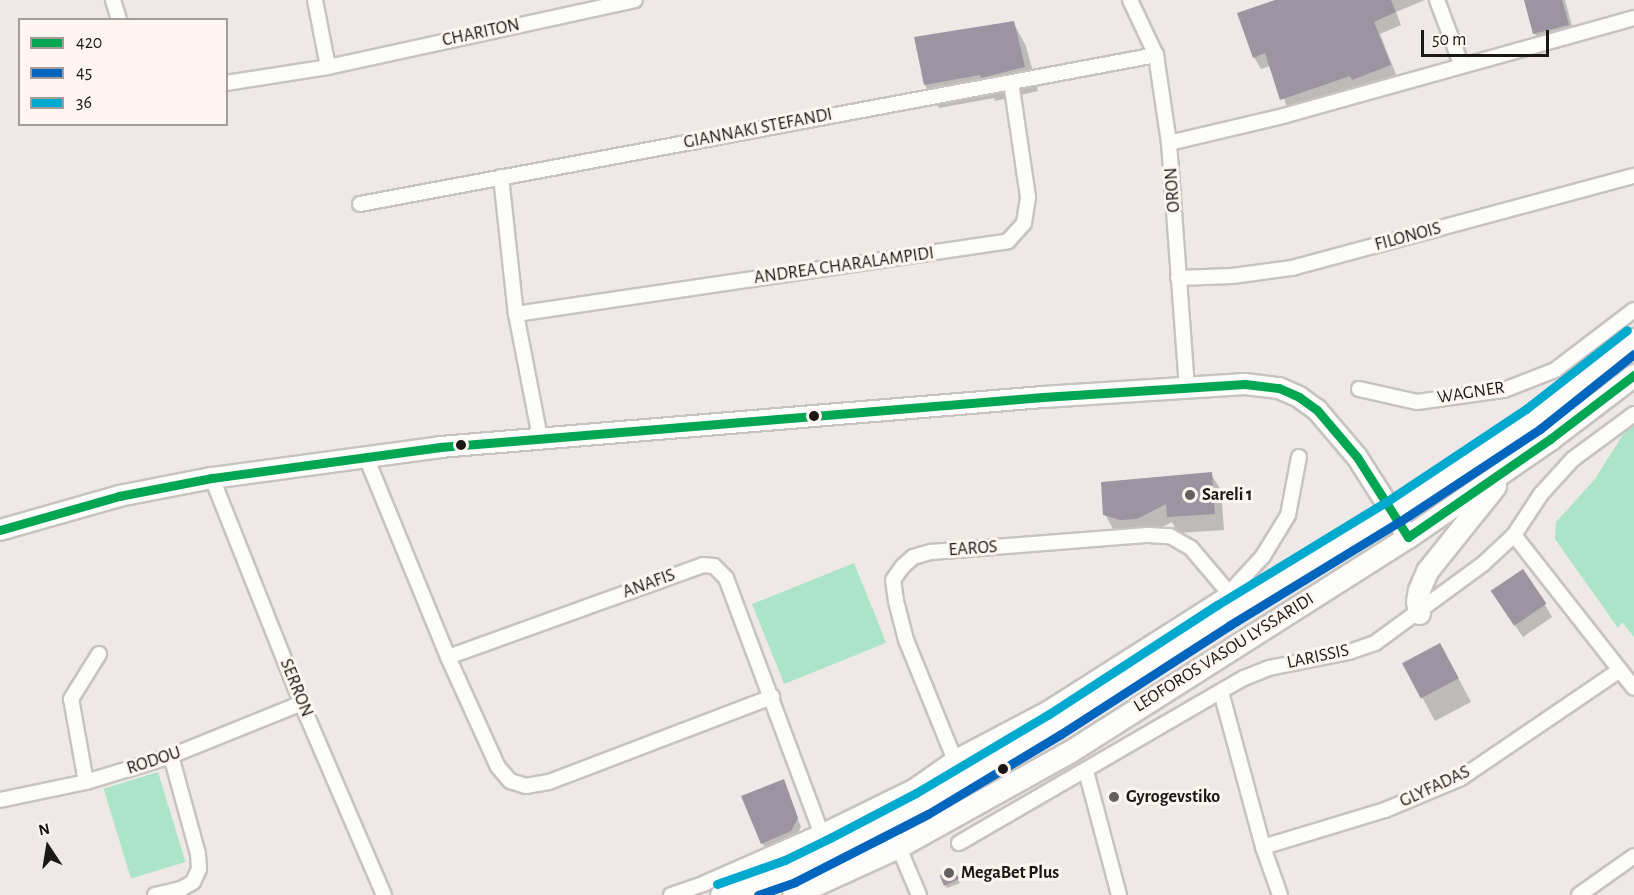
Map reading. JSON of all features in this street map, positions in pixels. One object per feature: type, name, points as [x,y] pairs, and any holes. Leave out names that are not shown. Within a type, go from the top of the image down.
[{"type":"main road","name":"LEOFOROS VASOU LYSSARIDI","points":[[721,895],[790,871],[888,822],[1055,723],[1392,512],[1533,419],[1634,339]]},
{"type":"main road","name":"LEOFOROS VASOU LYSSARIDI","points":[[793,895],[900,846],[1069,752],[1408,537],[1513,465],[1634,375]]},
{"type":"main road","points":[[1419,613],[1417,601],[1419,590],[1427,571],[1513,465]]},
{"type":"street","points":[[113,0],[118,18]]},
{"type":"street","points":[[315,0],[328,66]]},
{"type":"street","name":"CHARITON","points":[[228,83],[328,66],[634,0]]},
{"type":"street","name":"ORON","points":[[1130,0],[1156,54],[1169,143],[1187,386]]},
{"type":"street","points":[[1437,0],[1461,64]]},
{"type":"street","points":[[1169,143],[1283,116],[1461,64],[1634,18]]},
{"type":"street","name":"GIANNAKI STEFANDI","points":[[360,204],[1156,54]]},
{"type":"street","name":"ANDREA CHARALAMPIDI","points":[[516,314],[1008,241],[1024,223],[1028,197],[1011,82]]},
{"type":"street","name":"FILONOIS","points":[[1178,278],[1232,276],[1292,268],[1634,176]]},
{"type":"street","points":[[501,177],[516,314],[540,437]]},
{"type":"street","name":"WAGNER","points":[[1359,389],[1418,402],[1504,390],[1556,370],[1634,310]]},
{"type":"street","points":[[0,530],[119,496],[212,478],[540,437],[1187,386],[1245,384],[1279,388],[1299,397],[1335,428],[1357,457],[1408,537]]},
{"type":"street","name":"LARISSIS","points":[[959,843],[1221,692],[1269,668],[1349,652],[1375,643],[1483,564],[1514,535],[1541,494],[1573,459],[1634,414]]},
{"type":"street","points":[[671,895],[705,883],[821,832],[913,787],[954,758],[1047,709],[1228,593],[1263,556],[1288,515],[1299,457]]},
{"type":"street","points":[[366,458],[448,657],[498,767],[510,781],[526,786],[549,782],[772,698]]},
{"type":"street","name":"SERRON","points":[[212,478],[302,703],[384,895]]},
{"type":"street","name":"EAROS","points":[[954,758],[906,640],[896,601],[893,580],[913,557],[931,552],[1148,535],[1170,536],[1191,548],[1228,593]]},
{"type":"street","points":[[1514,535],[1634,688]]},
{"type":"street","name":"ANAFIS","points":[[448,657],[702,565],[714,566],[726,578],[821,832]]},
{"type":"street","points":[[86,782],[71,699],[99,654]]},
{"type":"street","name":"GLYFADAS","points":[[1263,847],[1385,810],[1461,778],[1620,670]]},
{"type":"street","points":[[1221,692],[1263,847],[1280,895]]},
{"type":"street","name":"RODOU","points":[[0,800],[86,782],[171,756],[302,703]]},
{"type":"street","points":[[155,895],[181,889],[193,882],[199,869],[198,854],[171,756]]},
{"type":"street","points":[[1086,771],[1119,895]]},
{"type":"street","points":[[888,822],[919,895]]},
{"type":"street","points":[[1579,895],[1634,856]]},
{"type":"green space","points":[[1634,417],[1634,637],[1622,622],[1618,628],[1555,539],[1556,522],[1595,479]]},
{"type":"green space","points":[[854,563],[886,643],[784,684],[752,604]]},
{"type":"green space","points":[[158,772],[185,862],[131,879],[103,789]]},
{"type":"building","points":[[1275,0],[1391,0],[1396,12],[1374,22],[1391,65],[1352,80],[1350,76],[1280,100],[1265,53],[1253,58],[1237,13]]},
{"type":"building","points":[[1524,0],[1562,0],[1569,25],[1533,34]]},
{"type":"building","points":[[1014,21],[1025,67],[981,78],[980,75],[924,85],[914,37]]},
{"type":"building","points":[[1212,472],[1215,514],[1167,517],[1166,504],[1137,519],[1120,520],[1103,515],[1101,482]]},
{"type":"building","points":[[1523,569],[1546,604],[1514,626],[1491,591]]},
{"type":"building","points":[[1440,643],[1459,678],[1421,699],[1402,663]]},
{"type":"building","points":[[784,779],[798,818],[791,831],[761,844],[741,796]]},
{"type":"building","name":"MegaBet Plus","points":[[953,866],[959,879],[944,886],[940,876],[943,870]]},
{"type":"transit line","name":"36","points":[[717,884],[785,860],[830,838],[916,793],[1049,714],[1217,605],[1386,502],[1526,409],[1627,330]]},
{"type":"transit line","name":"45","points":[[758,895],[795,882],[928,814],[1061,734],[1230,625],[1399,522],[1540,429],[1634,354]]},
{"type":"transit line","name":"420","points":[[0,530],[119,496],[212,478],[440,447],[1043,397],[1245,384],[1279,388],[1299,397],[1317,410],[1357,457],[1408,537],[1550,439],[1634,375]]},
{"type":"place","name":"Sareli 1","points":[[1190,495]]},
{"type":"place","name":"Gyrogevstiko","points":[[1114,797]]},
{"type":"place","name":"MegaBet Plus","points":[[949,873]]}]
